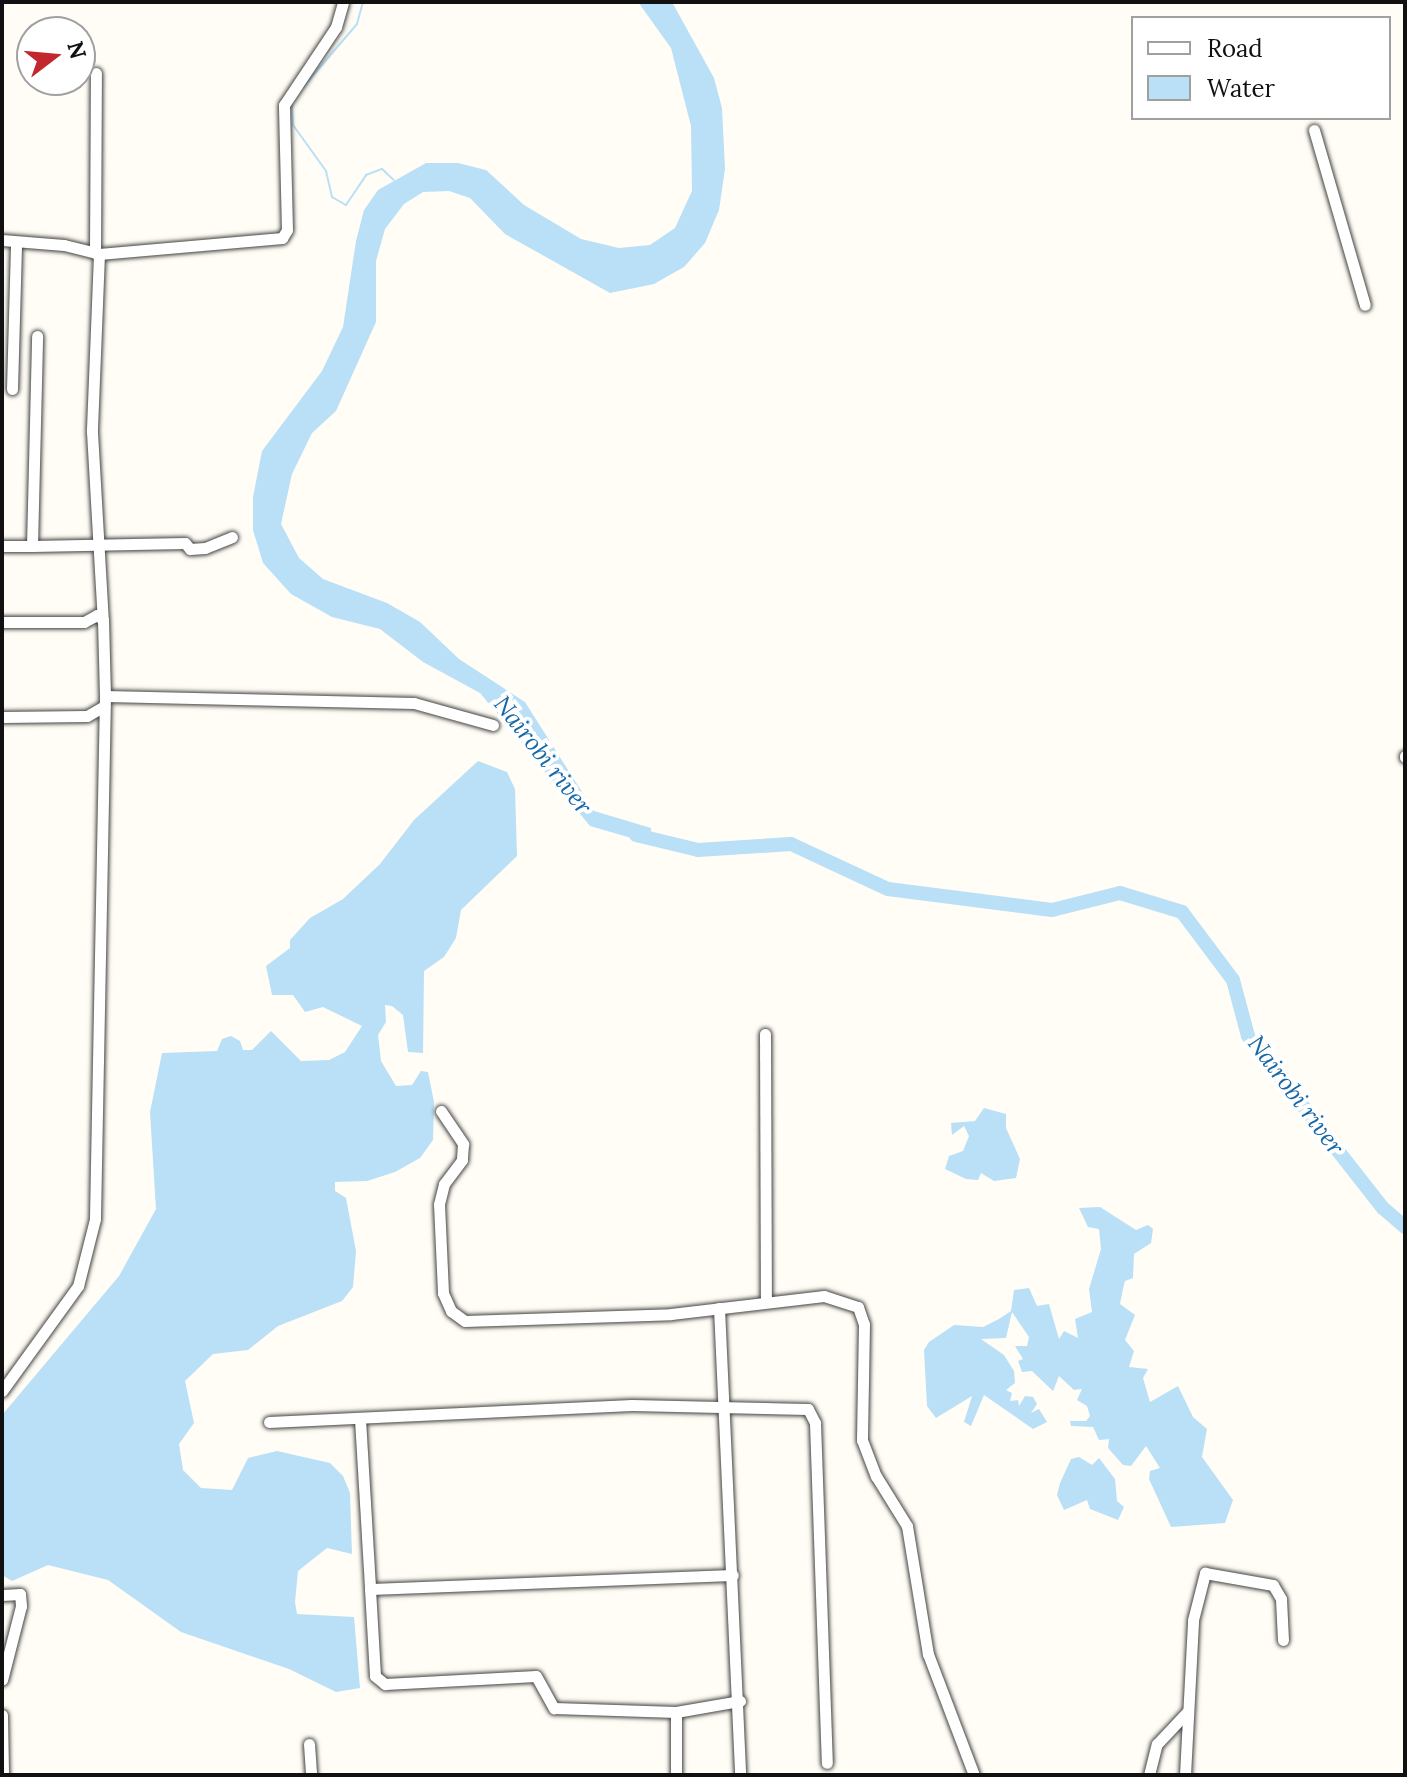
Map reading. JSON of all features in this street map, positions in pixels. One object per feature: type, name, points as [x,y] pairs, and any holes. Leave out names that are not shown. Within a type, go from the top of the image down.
[{"type":"street","points":[[2,240],[64,245],[97,254],[282,238],[287,230],[284,105],[336,27],[343,2]]},
{"type":"street","points":[[2,1391],[78,1286],[95,1219],[105,701],[100,547],[92,432],[97,254],[96,73]]},
{"type":"street","points":[[1314,130],[1365,305]]},
{"type":"street","points":[[12,389],[16,242]]},
{"type":"street","points":[[32,546],[37,336]]},
{"type":"street","points":[[2,546],[100,547],[185,543],[190,549],[205,548],[232,537]]},
{"type":"street","points":[[2,622],[84,622],[97,615],[103,620]]},
{"type":"street","points":[[2,717],[87,716],[105,701],[414,703],[493,725]]},
{"type":"street","points":[[765,1034],[766,1302]]},
{"type":"street","points":[[441,1111],[463,1144],[462,1160],[444,1184],[439,1204],[443,1293],[458,1317],[479,1324],[834,1297],[852,1302],[862,1315],[862,1440],[876,1476],[907,1526],[928,1654],[974,1775]]},
{"type":"street","points":[[719,1308],[740,1701],[740,1775]]},
{"type":"street","points":[[269,1422],[723,1405],[808,1409],[815,1423],[827,1763]]},
{"type":"street","points":[[360,1419],[375,1676],[385,1684],[536,1676],[554,1708],[676,1712],[740,1701]]},
{"type":"street","points":[[1185,1775],[1193,1620],[1205,1573],[1273,1585],[1281,1599],[1283,1640]]},
{"type":"street","points":[[370,1589],[733,1575]]},
{"type":"street","points":[[2,1595],[20,1594],[21,1606],[2,1680]]},
{"type":"street","points":[[1149,1775],[1157,1744],[1189,1711]]},
{"type":"street","points":[[676,1712],[676,1775]]},
{"type":"street","points":[[2,1715],[3,1775]]},
{"type":"street","points":[[309,1744],[311,1775]]},
{"type":"water","points":[[638,2],[672,2],[714,78],[722,108],[725,169],[719,210],[705,243],[684,267],[654,284],[610,293],[505,234],[470,198],[449,191],[423,192],[404,204],[385,229],[376,261],[376,322],[336,411],[312,433],[292,474],[281,524],[299,558],[323,579],[387,603],[420,622],[459,659],[525,702],[594,811],[651,828],[652,844],[590,826],[480,693],[423,662],[380,629],[332,617],[291,594],[263,563],[253,530],[253,497],[262,451],[322,371],[343,327],[356,241],[364,210],[378,190],[426,163],[458,163],[486,170],[524,205],[581,239],[619,248],[650,245],[675,228],[692,191],[691,126],[671,48]]},
{"type":"water","points":[[478,761],[507,772],[515,789],[517,856],[461,910],[456,938],[444,957],[424,971],[423,1053],[408,1052],[403,1015],[392,1006],[385,1005],[386,1022],[378,1035],[381,1061],[396,1086],[412,1085],[421,1071],[428,1072],[434,1102],[433,1140],[420,1158],[395,1172],[367,1181],[335,1182],[335,1191],[346,1198],[356,1251],[353,1287],[342,1301],[278,1326],[248,1350],[213,1354],[185,1381],[194,1423],[179,1444],[183,1470],[201,1488],[232,1490],[248,1458],[277,1451],[330,1463],[343,1476],[350,1493],[352,1554],[327,1548],[298,1571],[295,1602],[297,1614],[354,1617],[360,1688],[336,1692],[289,1669],[181,1632],[108,1580],[48,1565],[12,1581],[2,1575],[2,1415],[119,1276],[156,1209],[150,1112],[162,1053],[217,1051],[222,1039],[231,1036],[240,1041],[243,1050],[252,1050],[271,1031],[301,1061],[329,1060],[345,1052],[362,1026],[323,1007],[305,1012],[293,995],[272,995],[266,966],[290,948],[290,940],[310,918],[343,899],[380,864],[414,820]]},
{"type":"water","points":[[984,1108],[1006,1114],[1006,1128],[1020,1159],[1016,1178],[994,1181],[981,1173],[978,1180],[966,1179],[945,1169],[949,1156],[963,1151],[969,1136],[964,1126],[952,1135],[951,1123],[975,1121]]},
{"type":"water","points":[[1100,1207],[1136,1230],[1148,1225],[1153,1229],[1151,1243],[1134,1254],[1133,1278],[1125,1281],[1120,1304],[1135,1315],[1125,1340],[1134,1351],[1129,1367],[1148,1369],[1143,1378],[1150,1402],[1178,1386],[1193,1417],[1207,1429],[1202,1457],[1233,1500],[1225,1523],[1171,1527],[1149,1479],[1150,1471],[1160,1468],[1146,1446],[1131,1466],[1123,1465],[1108,1448],[1109,1439],[1099,1440],[1093,1427],[1071,1426],[1070,1421],[1086,1421],[1090,1416],[1087,1406],[1077,1400],[1082,1389],[1074,1390],[1059,1376],[1053,1391],[1032,1371],[1022,1372],[1018,1361],[1023,1359],[1015,1346],[1027,1346],[1029,1337],[1012,1312],[1006,1338],[981,1339],[1004,1355],[1014,1371],[1015,1383],[1006,1390],[1012,1393],[1010,1401],[1018,1400],[1019,1406],[1025,1396],[1033,1397],[1037,1404],[1031,1413],[1039,1409],[1047,1422],[1033,1429],[984,1395],[971,1426],[964,1422],[972,1396],[936,1418],[927,1406],[924,1350],[929,1342],[954,1325],[983,1327],[999,1319],[1011,1311],[1014,1290],[1029,1288],[1037,1306],[1049,1304],[1059,1339],[1064,1331],[1078,1338],[1075,1319],[1092,1312],[1089,1289],[1101,1249],[1099,1229],[1088,1227],[1079,1208]]},
{"type":"water","points":[[1079,1457],[1092,1465],[1099,1458],[1115,1479],[1117,1501],[1124,1507],[1118,1520],[1090,1509],[1087,1500],[1064,1510],[1057,1495],[1060,1483],[1071,1459]]},
{"type":"waterway","points":[[303,87],[357,24],[363,2]]},
{"type":"waterway","points":[[292,102],[293,125],[326,171],[332,197],[346,205],[366,175],[382,169],[394,180]]},
{"type":"waterway","name":"Nairobi river","points":[[636,835],[698,850],[791,844],[888,889],[1052,910],[1120,893],[1182,912],[1233,980],[1248,1036],[1383,1208],[1405,1227]]}]
